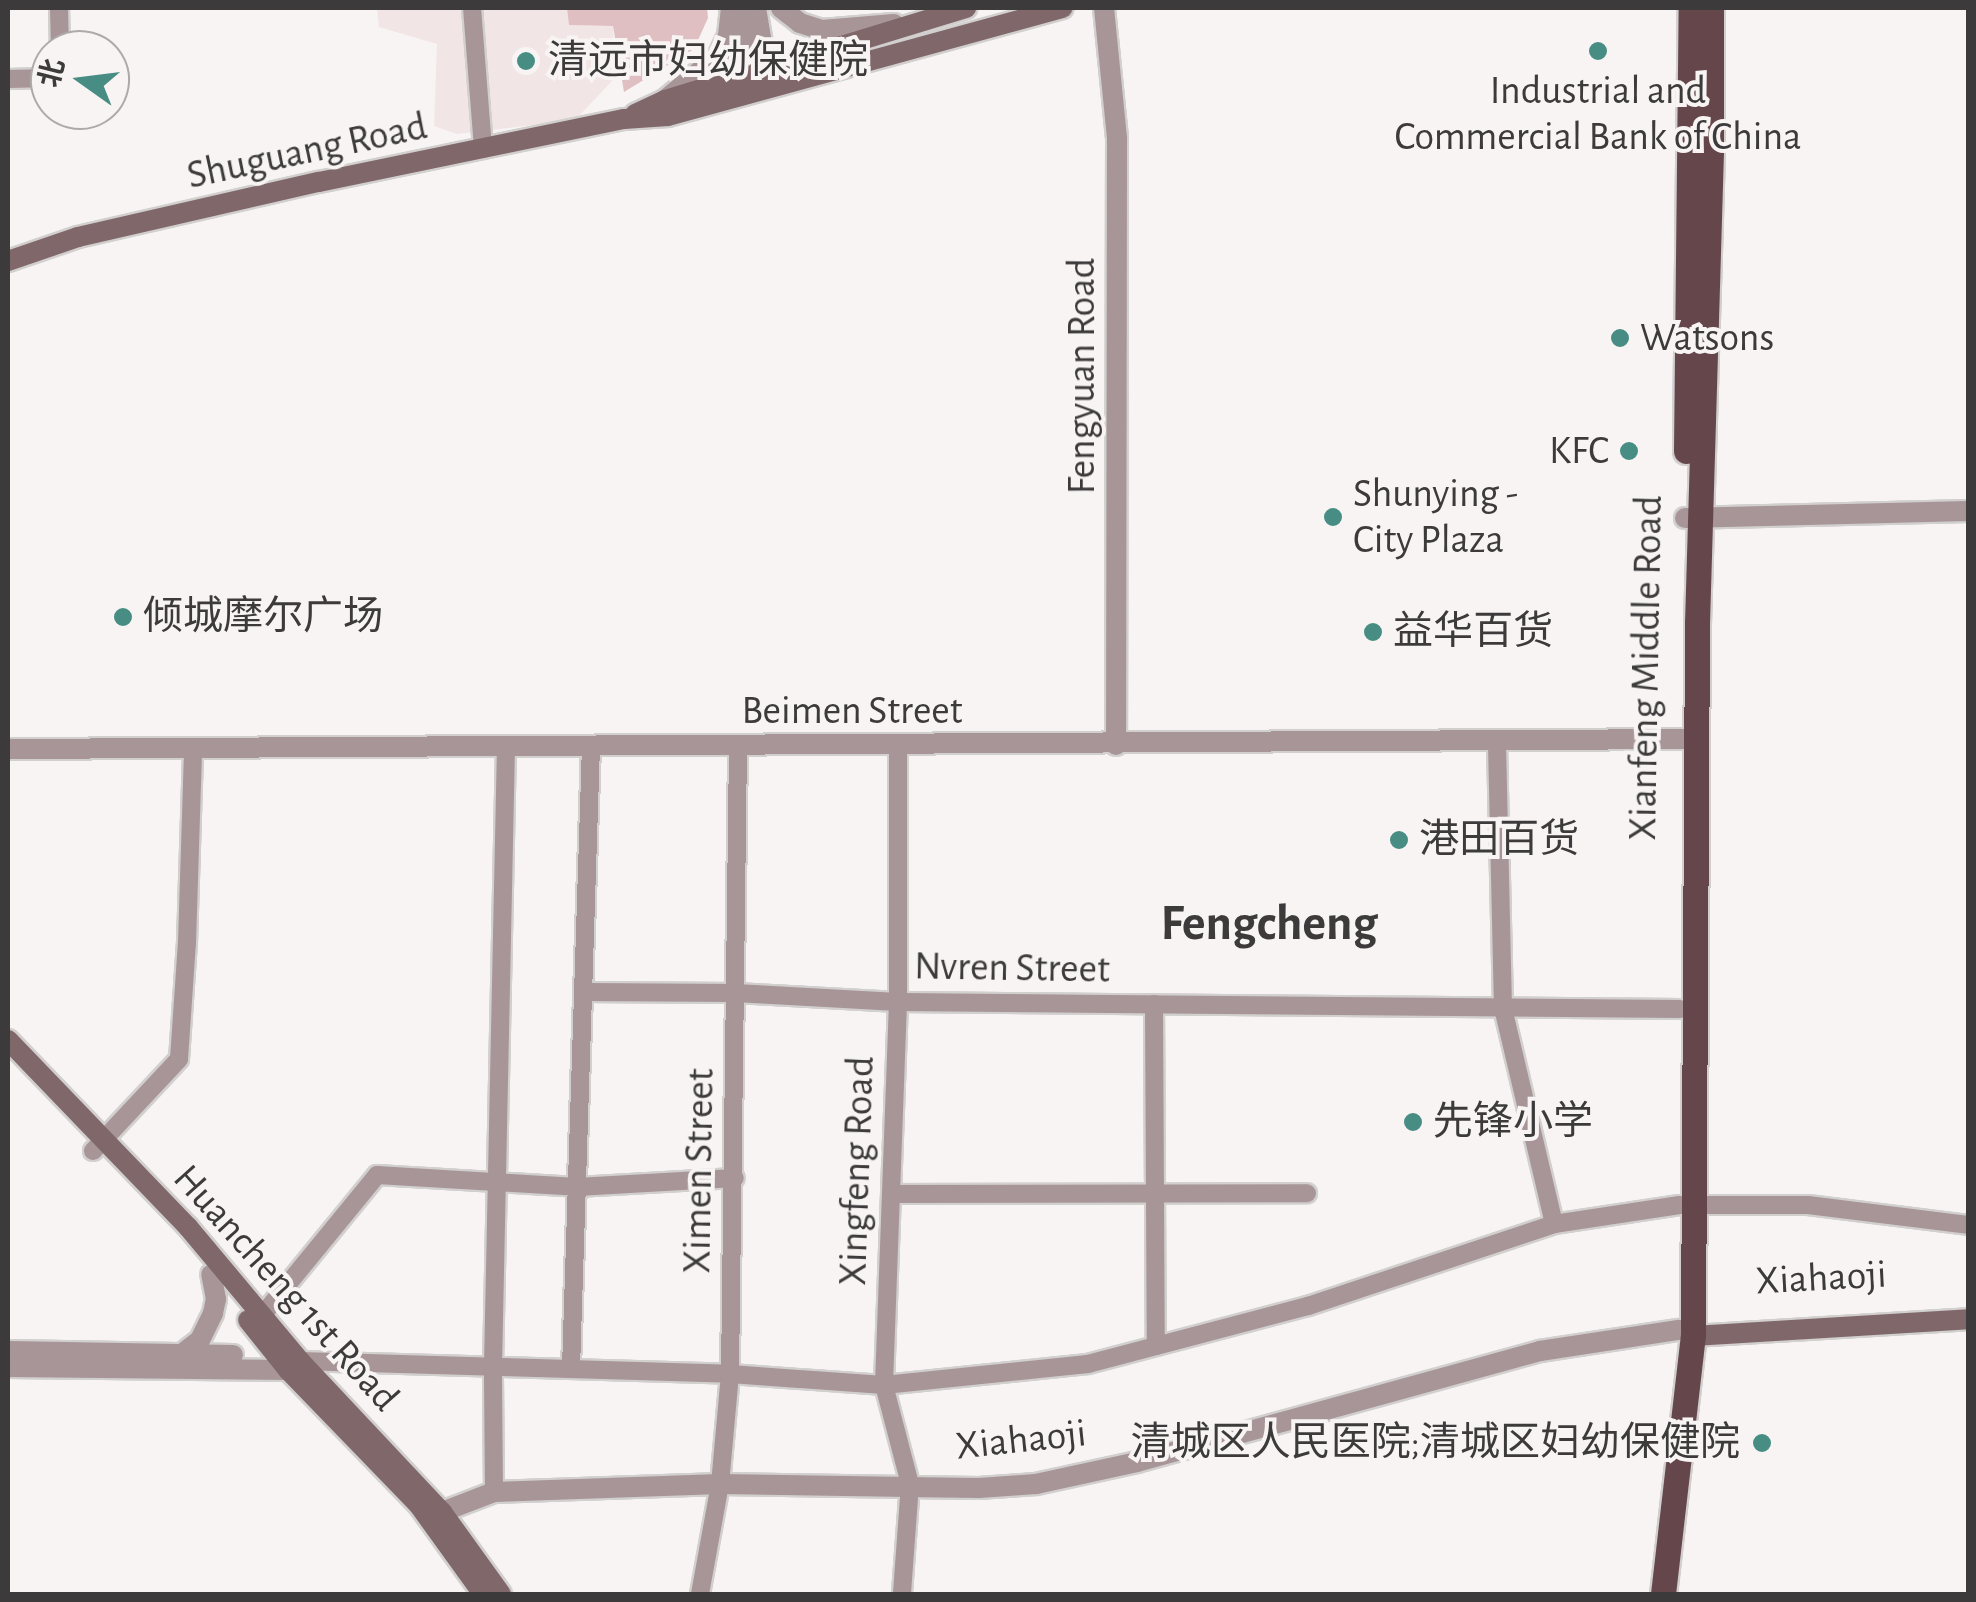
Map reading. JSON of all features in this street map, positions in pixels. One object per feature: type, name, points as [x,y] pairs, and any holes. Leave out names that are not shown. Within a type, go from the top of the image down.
[{"type":"main road","name":"Shuguang Road","points":[[624,119],[665,100],[966,8]]},
{"type":"main road","name":"Shuguang Road","points":[[8,261],[78,236],[624,119],[668,116],[762,94],[1063,8]]},
{"type":"main road","name":"Xianfeng Middle Road","points":[[1691,8],[1693,518]]},
{"type":"main road","name":"Xianfeng Middle Road","points":[[1688,1205],[1680,1009],[1711,8]]},
{"type":"main road","name":"Xianfeng Middle Road","points":[[1688,1329],[1689,739]]},
{"type":"main road","name":"Huancheng 1st Road","points":[[8,1040],[97,1146],[188,1226],[288,1362],[418,1504],[483,1594]]},
{"type":"main road","name":"Huancheng 1st Road","points":[[8,1056],[258,1321]]},
{"type":"main road","name":"Xiahaoji","points":[[1688,1329],[1968,1308]]},
{"type":"main road","name":"Xiahaoji","points":[[1688,1329],[1968,1319]]},
{"type":"main road","points":[[1652,1594],[1688,1329]]},
{"type":"main road","points":[[1663,1594],[1688,1329]]},
{"type":"main road","name":"Huancheng 1st Road","points":[[288,1362],[442,1512],[500,1594]]},
{"type":"street","points":[[472,8],[483,149]]},
{"type":"street","points":[[665,100],[720,55],[728,36],[731,8]]},
{"type":"street","points":[[740,8],[762,94]]},
{"type":"street","points":[[756,8],[758,71]]},
{"type":"street","points":[[781,8],[800,23],[822,30],[921,22]]},
{"type":"street","name":"Fengyuan Road","points":[[1104,8],[1118,139],[1116,745]]},
{"type":"street","points":[[1693,518],[1968,511]]},
{"type":"street","name":"Beimen Street","points":[[8,749],[1497,744],[1689,739]]},
{"type":"street","points":[[1497,744],[1503,1008],[1554,1224]]},
{"type":"street","name":"Ximen Street","points":[[700,1594],[720,1484],[730,1374],[738,746]]},
{"type":"street","name":"Xingfeng Road","points":[[898,746],[898,1002],[884,1385],[910,1484],[902,1594]]},
{"type":"street","points":[[494,1492],[492,1366],[506,747]]},
{"type":"street","points":[[571,1368],[591,747]]},
{"type":"street","points":[[97,1146],[178,1059],[188,943],[193,748]]},
{"type":"street","name":"Nvren Street","points":[[583,992],[736,992],[898,1002],[1680,1009]]},
{"type":"street","points":[[1154,1004],[1156,1346]]},
{"type":"street","points":[[258,1321],[377,1175],[577,1187],[735,1178]]},
{"type":"street","points":[[891,1194],[1306,1193]]},
{"type":"street","points":[[8,1367],[288,1362],[492,1366],[730,1374],[884,1385],[1043,1372],[1156,1346],[1308,1306],[1554,1224],[1688,1205],[1808,1205],[1968,1225]]},
{"type":"street","points":[[182,1354],[200,1340],[213,1314],[216,1299],[212,1274]]},
{"type":"street","name":"Xiahaoji","points":[[442,1512],[494,1492],[720,1484],[978,1488],[1036,1484],[1137,1462],[1540,1351],[1688,1329]]},
{"type":"street","points":[[8,1351],[182,1354],[288,1362]]},
{"type":"street","points":[[418,1504],[442,1512]]},
{"type":"shaded area","name":"清远市妇幼保健院","points":[[377,8],[568,8],[569,25],[613,26],[615,78],[575,120],[457,134],[434,126],[437,44],[379,27]]},
{"type":"shaded area","points":[[567,8],[707,8],[708,18],[694,49],[624,92],[613,26],[569,25]]},
{"type":"place","name":"Industrial and Commercial Bank of China","points":[[1598,51]]},
{"type":"place","name":"清远市妇幼保健院","points":[[526,61]]},
{"type":"place","name":"Watsons","points":[[1620,338]]},
{"type":"place","name":"KFC","points":[[1629,451]]},
{"type":"place","name":"Shunying - City Plaza","points":[[1333,517]]},
{"type":"place","name":"倾城摩尔广场","points":[[123,617]]},
{"type":"place","name":"益华百货","points":[[1373,632]]},
{"type":"place","name":"港田百货","points":[[1399,840]]},
{"type":"place","name":"先锋小学","points":[[1413,1122]]},
{"type":"place","name":"清城区人民医院;清城区妇幼保健院","points":[[1762,1443]]},
{"type":"district","name":"Fengcheng","points":[[1269,925]]}]
